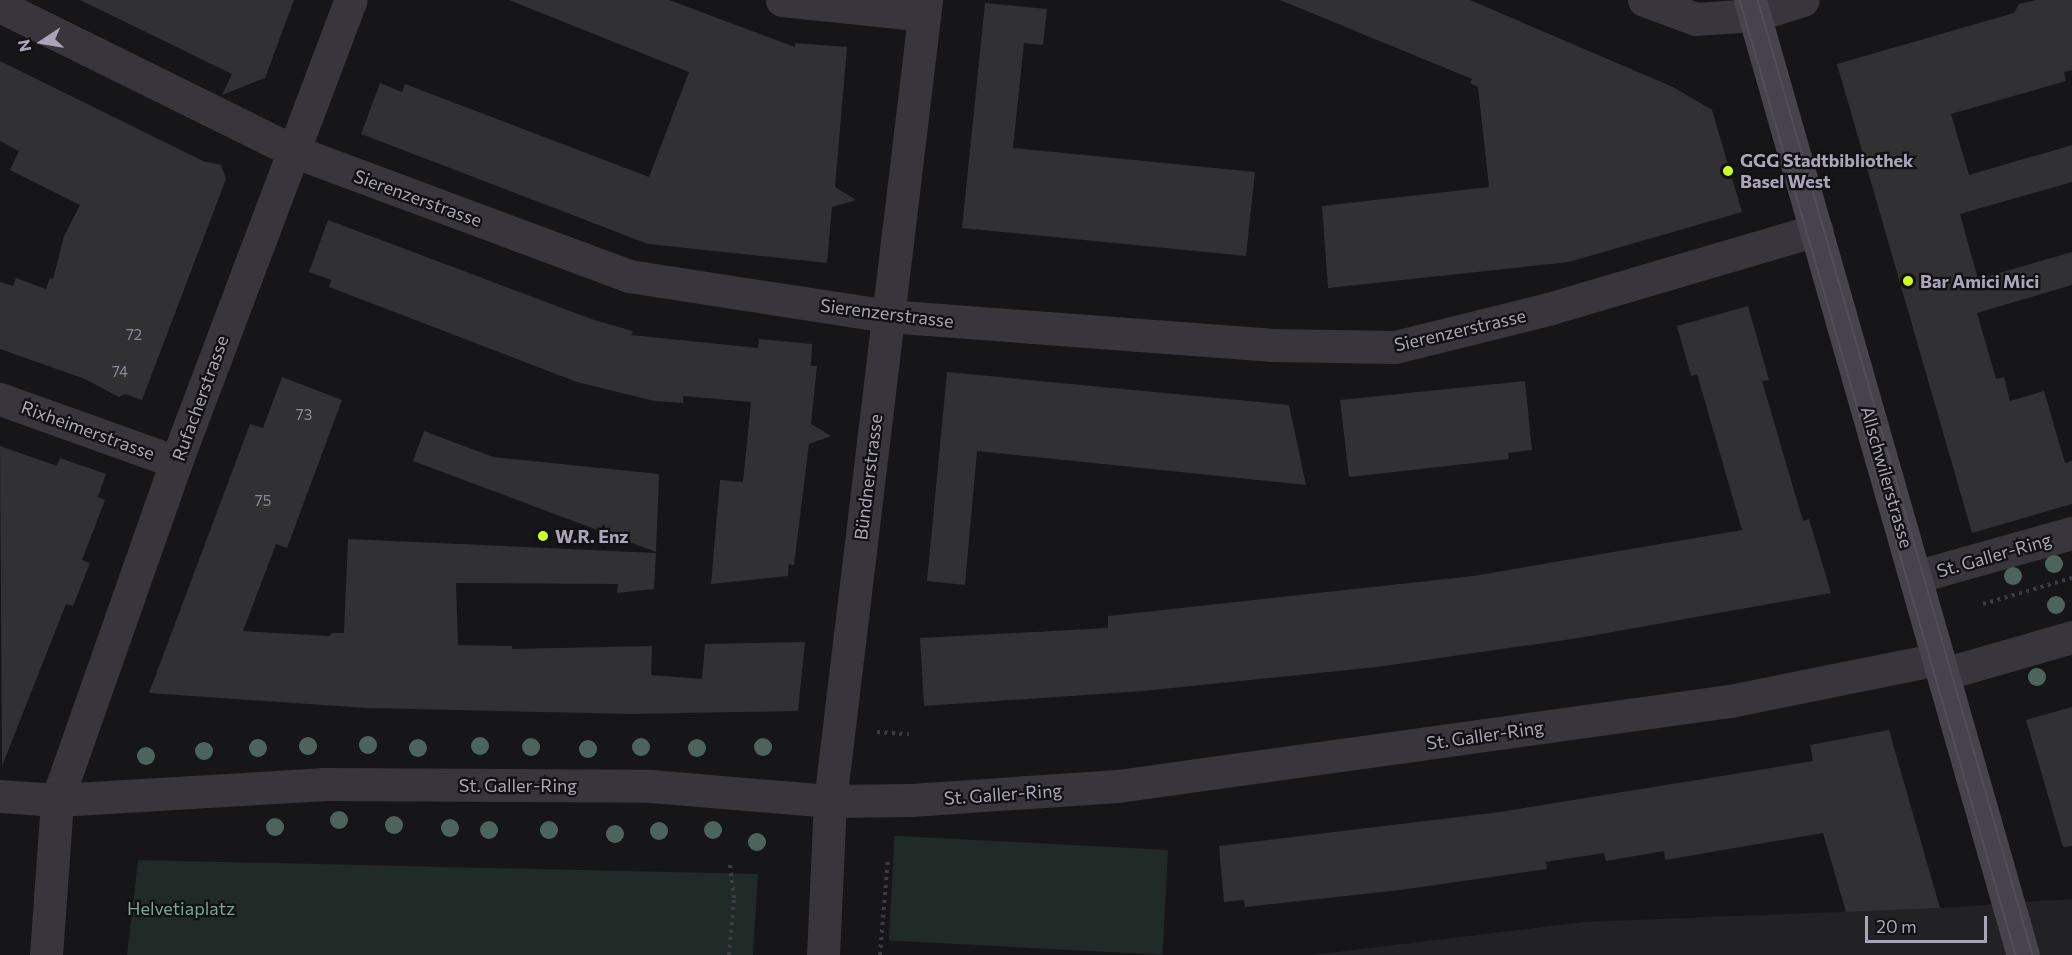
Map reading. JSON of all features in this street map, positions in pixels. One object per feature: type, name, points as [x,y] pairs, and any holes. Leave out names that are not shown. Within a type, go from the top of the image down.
[{"type":"main road","name":"Allschwilerstrasse","points":[[1753,7],[2023,955]]},
{"type":"street","name":"Rufacherstrasse","points":[[46,955],[57,800],[176,462],[351,0]]},
{"type":"street","points":[[782,0],[925,8]]},
{"type":"street","points":[[1644,0],[1696,19],[1753,7],[1803,0]]},
{"type":"street","name":"Sierenzerstrasse","points":[[0,6],[293,151],[628,276],[887,316],[1273,345],[1395,347],[1548,309],[1816,230]]},
{"type":"street","name":"Bündnerstrasse","points":[[823,955],[830,801],[925,8]]},
{"type":"street","name":"Rixheimerstrasse","points":[[0,399],[176,462]]},
{"type":"street","name":"St. Galler-Ring","points":[[1915,577],[2072,533]]},
{"type":"street","name":"St. Galler-Ring","points":[[0,796],[57,800],[323,784],[651,786],[830,801],[910,800],[1118,786],[1730,701],[1941,666],[2072,637]]},
{"type":"path","points":[[1983,604],[2072,578]]},
{"type":"path","points":[[880,955],[888,858]]},
{"type":"path","points":[[729,955],[734,898],[730,863]]},
{"type":"shaded area","points":[[2072,899],[2072,955],[1312,955],[1584,922],[1941,908]]},
{"type":"green space","points":[[894,836],[1168,850],[1163,955],[889,941]]},
{"type":"green space","name":"Helvetiaplatz","points":[[138,860],[758,874],[753,955],[127,955]]},
{"type":"building","points":[[80,0],[294,0],[265,78],[222,95],[232,74]]},
{"type":"building","points":[[509,0],[669,0],[795,47],[795,43],[847,47],[835,187],[856,200],[832,207],[827,263],[648,244],[361,134],[380,83],[402,92],[405,84],[649,177],[689,72]]},
{"type":"building","points":[[1280,0],[1470,0],[1673,87],[1712,110],[1742,212],[1569,262],[1328,288],[1322,206],[1489,187],[1478,87],[1470,83],[1472,79]]},
{"type":"building","points":[[2036,0],[2072,0],[2072,70],[2064,72],[2066,81],[1951,114],[1969,175],[2072,145],[2072,182],[1960,214],[1978,279],[2072,252],[2072,285],[1977,313],[1996,379],[2004,377],[2010,401],[2044,391],[2065,463],[2072,461],[2072,504],[1972,533],[1837,64],[2014,13],[2019,4]]},
{"type":"building","points":[[985,3],[1047,9],[1043,45],[1024,43],[1013,148],[1255,172],[1246,256],[962,228]]},
{"type":"building","points":[[0,61],[203,161],[221,165],[226,179],[142,400],[125,394],[119,397],[85,379],[0,349],[0,282],[13,286],[16,278],[46,289],[50,278],[53,279],[64,236],[80,205],[10,170],[19,151],[0,141]]},
{"type":"building","points":[[328,220],[594,320],[633,331],[631,335],[758,348],[759,339],[812,344],[811,366],[817,366],[811,424],[831,436],[809,444],[794,565],[789,564],[788,576],[711,584],[720,480],[743,482],[751,402],[683,396],[683,403],[654,401],[577,382],[329,287],[331,280],[309,272]]},
{"type":"building","points":[[1748,306],[1769,380],[1762,381],[1803,521],[1809,519],[1831,593],[1579,638],[1377,667],[1143,691],[924,706],[920,638],[1108,628],[1108,616],[1473,576],[1742,530],[1697,374],[1691,376],[1677,326]]},
{"type":"building","points":[[947,372],[1289,405],[1306,485],[977,451],[965,585],[927,581]]},
{"type":"building","points":[[282,377],[342,400],[287,548],[276,544],[243,631],[330,636],[331,633],[344,633],[348,539],[656,553],[654,589],[617,593],[618,584],[456,583],[458,645],[512,646],[512,649],[652,646],[651,675],[702,679],[705,644],[805,642],[798,711],[632,714],[366,708],[149,693],[250,424],[263,428]]},
{"type":"building","points":[[1525,381],[1532,450],[1508,453],[1509,459],[1349,477],[1340,400]]},
{"type":"building","points":[[424,431],[493,457],[659,474],[656,552],[413,461]]},
{"type":"building","points":[[0,446],[57,466],[60,458],[106,474],[98,497],[105,500],[82,560],[90,563],[73,606],[66,604],[2,766]]},
{"type":"building","points":[[2072,707],[2072,846],[2063,847],[2026,720]]},
{"type":"building","points":[[1889,730],[1940,908],[1846,912],[1823,833],[1665,860],[1664,851],[1606,861],[1604,853],[1546,862],[1547,869],[1400,890],[1245,907],[1244,900],[1224,902],[1219,846],[1500,812],[1813,761],[1810,745]]},
{"type":"tram line","points":[[1740,0],[2016,955]]},
{"type":"tram line","points":[[1758,0],[2033,955]]},
{"type":"place","name":"GGG Stadtbibliothek Basel West","points":[[1728,171]]},
{"type":"place","name":"Bar Amici Mici","points":[[1908,281]]},
{"type":"place","name":"W.R. Enz","points":[[543,536]]}]
